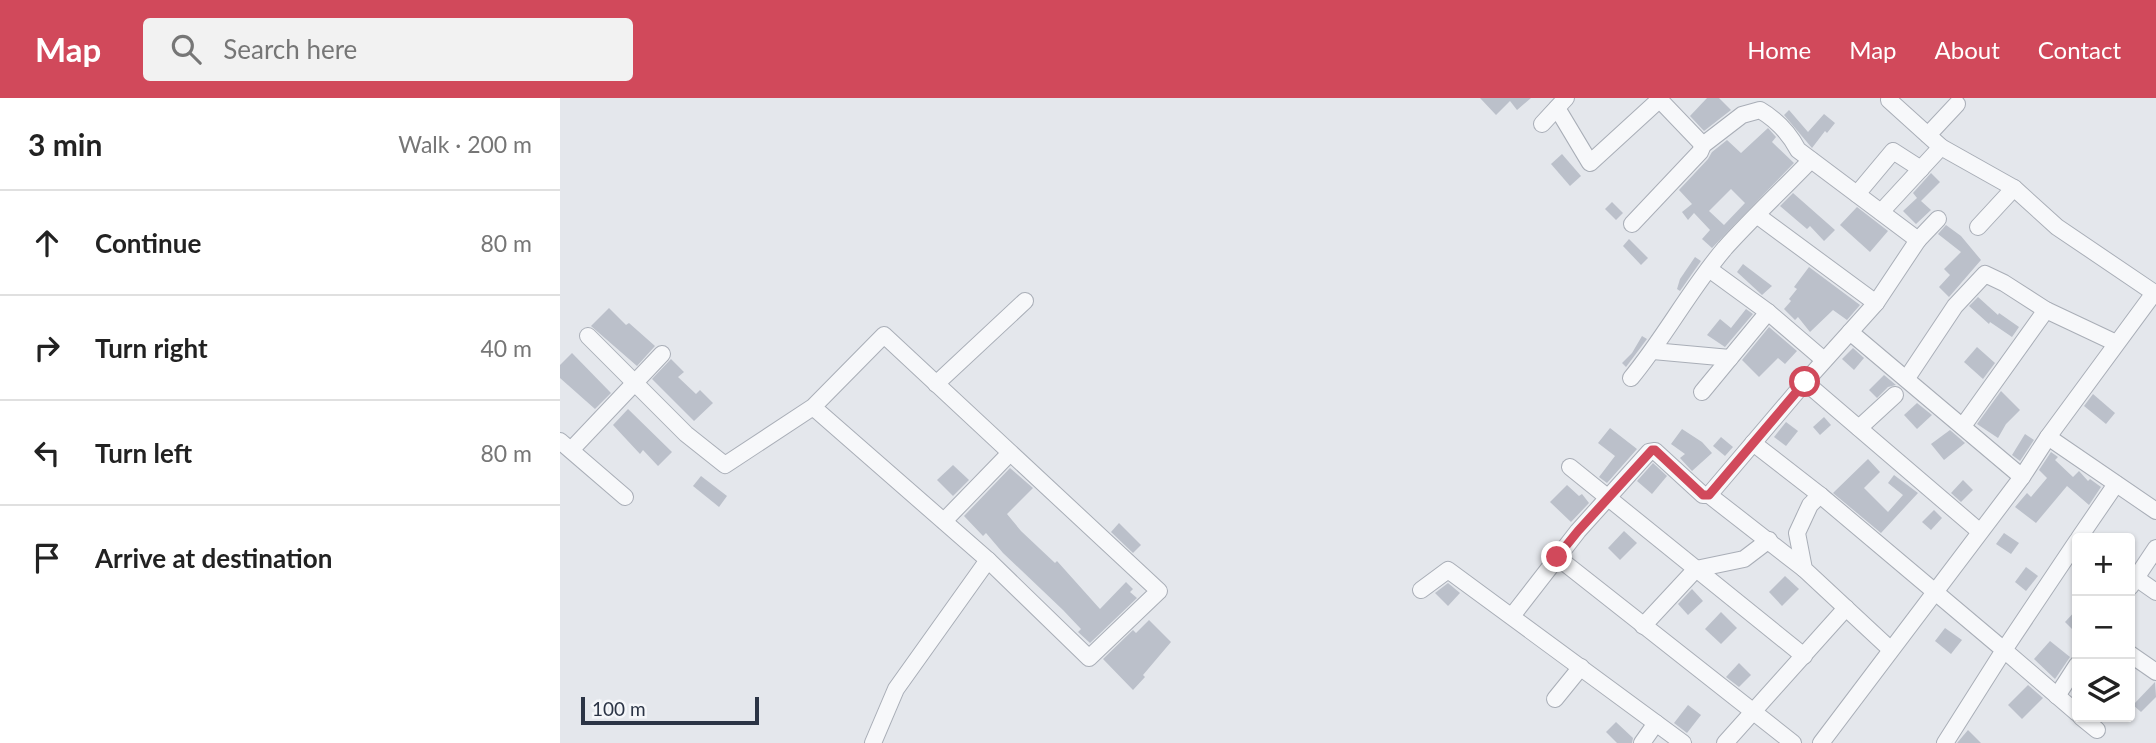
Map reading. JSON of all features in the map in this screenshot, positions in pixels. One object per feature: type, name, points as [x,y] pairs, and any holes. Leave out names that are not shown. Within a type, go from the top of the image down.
[{"type":"street","points":[[1542,124],[1562,103],[1590,163],[1660,98],[1703,145]]},
{"type":"street","points":[[1821,743],[2022,477],[2116,343],[2155,294],[2057,227],[2014,188],[1941,147],[1889,100]]},
{"type":"street","points":[[1928,135],[1957,104]]},
{"type":"street","points":[[1632,224],[1700,152],[1703,145],[1742,115],[1760,110],[1773,117],[1792,138],[1798,150],[1918,240]]},
{"type":"street","points":[[1881,212],[1941,147]]},
{"type":"street","points":[[1857,194],[1893,151],[1921,169]]},
{"type":"street","points":[[1631,378],[1725,248],[1811,160]]},
{"type":"street","points":[[1978,227],[2014,188]]},
{"type":"street","points":[[1758,216],[1876,303]]},
{"type":"street","points":[[1709,495],[1876,303],[1918,240],[1938,219]]},
{"type":"street","points":[[1709,269],[1768,312],[1824,360]]},
{"type":"street","points":[[1908,378],[1955,306],[1985,274],[2046,310],[2116,343]]},
{"type":"street","points":[[936,384],[1025,300]]},
{"type":"street","points":[[1963,426],[2046,310]]},
{"type":"street","points":[[1702,392],[1768,312]]},
{"type":"street","points":[[1850,332],[1908,378],[2022,477]]},
{"type":"street","points":[[587,336],[686,434],[726,465],[813,407],[884,335],[1158,591],[1089,658],[988,560],[813,407]]},
{"type":"street","points":[[1653,351],[1730,358]]},
{"type":"street","points":[[625,496],[565,446],[634,384],[662,354]]},
{"type":"street","points":[[1805,382],[1979,531]]},
{"type":"street","points":[[1859,428],[1895,395]]},
{"type":"street","points":[[2048,437],[2156,511]]},
{"type":"street","points":[[1753,443],[1820,495],[2072,709]]},
{"type":"street","points":[[1512,616],[1557,557],[1608,498],[1652,450],[1655,450],[1703,495],[1709,495],[1804,569],[1890,649]]},
{"type":"street","points":[[944,522],[1010,453]]},
{"type":"street","points":[[1570,467],[1804,656]]},
{"type":"street","points":[[2083,533],[2116,484]]},
{"type":"street","points":[[1804,569],[1797,533],[1810,505],[1820,495]]},
{"type":"street","points":[[1643,626],[1696,569],[1744,559],[1769,540]]},
{"type":"street","points":[[2135,580],[2156,548]]},
{"type":"street","points":[[1945,743],[2072,549]]},
{"type":"street","points":[[1557,557],[1793,743]]},
{"type":"street","points":[[873,743],[896,689],[988,560]]},
{"type":"street","points":[[1420,590],[1448,570],[1683,743]]},
{"type":"street","points":[[2135,584],[2156,592]]},
{"type":"street","points":[[1725,743],[1846,608]]},
{"type":"street","points":[[2135,657],[2156,672]]},
{"type":"street","points":[[1555,699],[1581,667]]},
{"type":"street","points":[[2057,696],[2072,674]]},
{"type":"street","points":[[2087,722],[2097,730]]},
{"type":"street","points":[[1642,743],[1656,723]]},
{"type":"building","points":[[1480,98],[1531,98],[1517,110],[1510,101],[1496,115]]},
{"type":"building","points":[[1707,98],[1719,98],[1731,110],[1704,131],[1690,116]]},
{"type":"building","points":[[1789,110],[1808,132],[1824,114],[1835,123],[1812,148],[1784,115]]},
{"type":"building","points":[[1768,128],[1776,137],[1772,142],[1794,163],[1712,248],[1702,239],[1710,230],[1694,213],[1688,220],[1682,212],[1692,204],[1679,190],[1712,152],[1727,140],[1741,153]],"holes":[[[1731,189],[1745,203],[1724,225],[1709,211]]]},
{"type":"building","points":[[1562,154],[1581,176],[1570,186],[1551,164]]},
{"type":"building","points":[[1931,173],[1940,182],[1921,201],[1931,210],[1916,224],[1903,211],[1917,198],[1913,193]]},
{"type":"building","points":[[1793,193],[1835,230],[1824,241],[1810,226],[1807,229],[1780,206]]},
{"type":"building","points":[[1612,202],[1623,213],[1616,220],[1605,209]]},
{"type":"building","points":[[1857,207],[1888,231],[1870,252],[1840,225]]},
{"type":"building","points":[[1946,225],[1961,236],[1981,260],[1949,297],[1939,287],[1950,275],[1944,269],[1961,252],[1938,234]]},
{"type":"building","points":[[1629,239],[1648,258],[1641,265],[1623,246]]},
{"type":"building","points":[[1695,257],[1701,261],[1680,291],[1677,289],[1680,279]]},
{"type":"building","points":[[1743,264],[1772,286],[1762,295],[1737,272]]},
{"type":"building","points":[[1809,267],[1860,305],[1847,320],[1833,310],[1810,332],[1798,317],[1795,320],[1784,309],[1797,289],[1794,287]]},
{"type":"building","points":[[1978,297],[1998,315],[1999,313],[2019,327],[2012,337],[1990,322],[1989,324],[1969,306]]},
{"type":"building","points":[[609,308],[626,325],[629,323],[655,346],[637,366],[591,326]]},
{"type":"building","points":[[1746,309],[1753,314],[1725,347],[1707,335],[1720,319],[1731,328]]},
{"type":"building","points":[[1769,327],[1797,351],[1785,364],[1778,358],[1759,377],[1742,360]]},
{"type":"building","points":[[1642,336],[1647,339],[1626,367],[1622,363]]},
{"type":"building","points":[[1977,347],[1995,363],[1983,379],[1964,362]]},
{"type":"building","points":[[1853,348],[1864,358],[1854,370],[1842,359]]},
{"type":"building","points":[[572,353],[611,393],[595,409],[560,378],[560,365]]},
{"type":"building","points":[[671,359],[684,372],[678,377],[696,394],[700,390],[713,403],[694,421],[652,379]]},
{"type":"building","points":[[1884,375],[1896,385],[1888,387],[1877,398],[1869,390]]},
{"type":"building","points":[[2001,391],[2020,410],[2006,424],[1998,438],[1977,424]]},
{"type":"building","points":[[2093,394],[2115,413],[2106,424],[2084,406]]},
{"type":"building","points":[[1917,403],[1932,415],[1917,429],[1904,415]]},
{"type":"building","points":[[628,409],[672,452],[658,466],[643,450],[640,454],[613,425]]},
{"type":"building","points":[[1824,417],[1831,425],[1820,435],[1813,427]]},
{"type":"building","points":[[1786,422],[1798,431],[1786,446],[1774,437]]},
{"type":"building","points":[[1610,428],[1637,449],[1607,483],[1599,477],[1615,456],[1598,443]]},
{"type":"building","points":[[1682,429],[1702,442],[1712,453],[1692,471],[1680,458],[1685,454],[1671,444]]},
{"type":"building","points":[[1950,430],[1965,443],[1944,460],[1931,444]]},
{"type":"building","points":[[2025,434],[2034,440],[2020,461],[2012,455]]},
{"type":"building","points":[[1721,437],[1733,447],[1725,456],[1713,446]]},
{"type":"building","points":[[2051,452],[2058,457],[2055,460],[2073,477],[2079,471],[2088,481],[2090,479],[2101,487],[2089,505],[2067,486],[2036,523],[2015,507],[2027,493],[2031,497],[2047,478],[2039,470]]},
{"type":"building","points":[[1868,459],[1880,472],[1864,488],[1888,512],[1903,495],[1888,483],[1894,475],[1918,493],[1881,533],[1833,493]]},
{"type":"building","points":[[1653,463],[1667,476],[1652,494],[1637,481]]},
{"type":"building","points":[[953,465],[969,480],[953,496],[937,480]]},
{"type":"building","points":[[1010,468],[1033,488],[1007,514],[1055,563],[1057,561],[1100,609],[1126,582],[1133,589],[1130,592],[1137,598],[1090,643],[1078,632],[1081,629],[1063,610],[1003,553],[986,533],[983,536],[964,516]]},
{"type":"building","points":[[701,476],[727,496],[719,507],[693,486]]},
{"type":"building","points":[[1963,480],[1973,490],[1961,502],[1951,493]]},
{"type":"building","points":[[1567,485],[1579,496],[1582,494],[1589,503],[1571,522],[1550,502]]},
{"type":"building","points":[[1934,510],[1942,518],[1931,530],[1922,522]]},
{"type":"building","points":[[1119,523],[1141,545],[1133,553],[1111,532]]},
{"type":"building","points":[[1624,531],[1637,543],[1620,560],[1608,548]]},
{"type":"building","points":[[2004,533],[2019,543],[2011,554],[1996,544]]},
{"type":"building","points":[[2026,567],[2038,576],[2026,591],[2015,582]]},
{"type":"building","points":[[1785,576],[1799,589],[1782,606],[1769,592]]},
{"type":"building","points":[[1448,583],[1460,593],[1448,606],[1435,593]]},
{"type":"building","points":[[1692,589],[1703,601],[1688,615],[1678,604]]},
{"type":"building","points":[[1721,612],[1737,628],[1721,644],[1705,629]]},
{"type":"building","points":[[2072,614],[2072,629],[2065,622]]},
{"type":"building","points":[[1149,620],[1171,642],[1133,690],[1103,659],[1133,630],[1136,633]]},
{"type":"building","points":[[1945,628],[1962,640],[1951,654],[1935,641]]},
{"type":"building","points":[[2050,641],[2070,657],[2055,679],[2034,659]]},
{"type":"building","points":[[1739,663],[1751,675],[1739,687],[1726,677]]},
{"type":"building","points":[[2155,682],[2156,697],[2141,712],[2135,707],[2135,703]]},
{"type":"building","points":[[2028,685],[2043,698],[2022,719],[2008,705]]},
{"type":"building","points":[[1688,705],[1701,715],[1687,733],[1674,723]]},
{"type":"building","points":[[1616,722],[1633,738],[1632,743],[1617,743],[1606,732]]},
{"type":"building","points":[[1968,730],[1981,743],[1957,743]]},
{"type":"route","points":[[1557,557],[1652,450],[1703,495],[1709,495],[1805,382]]}]
